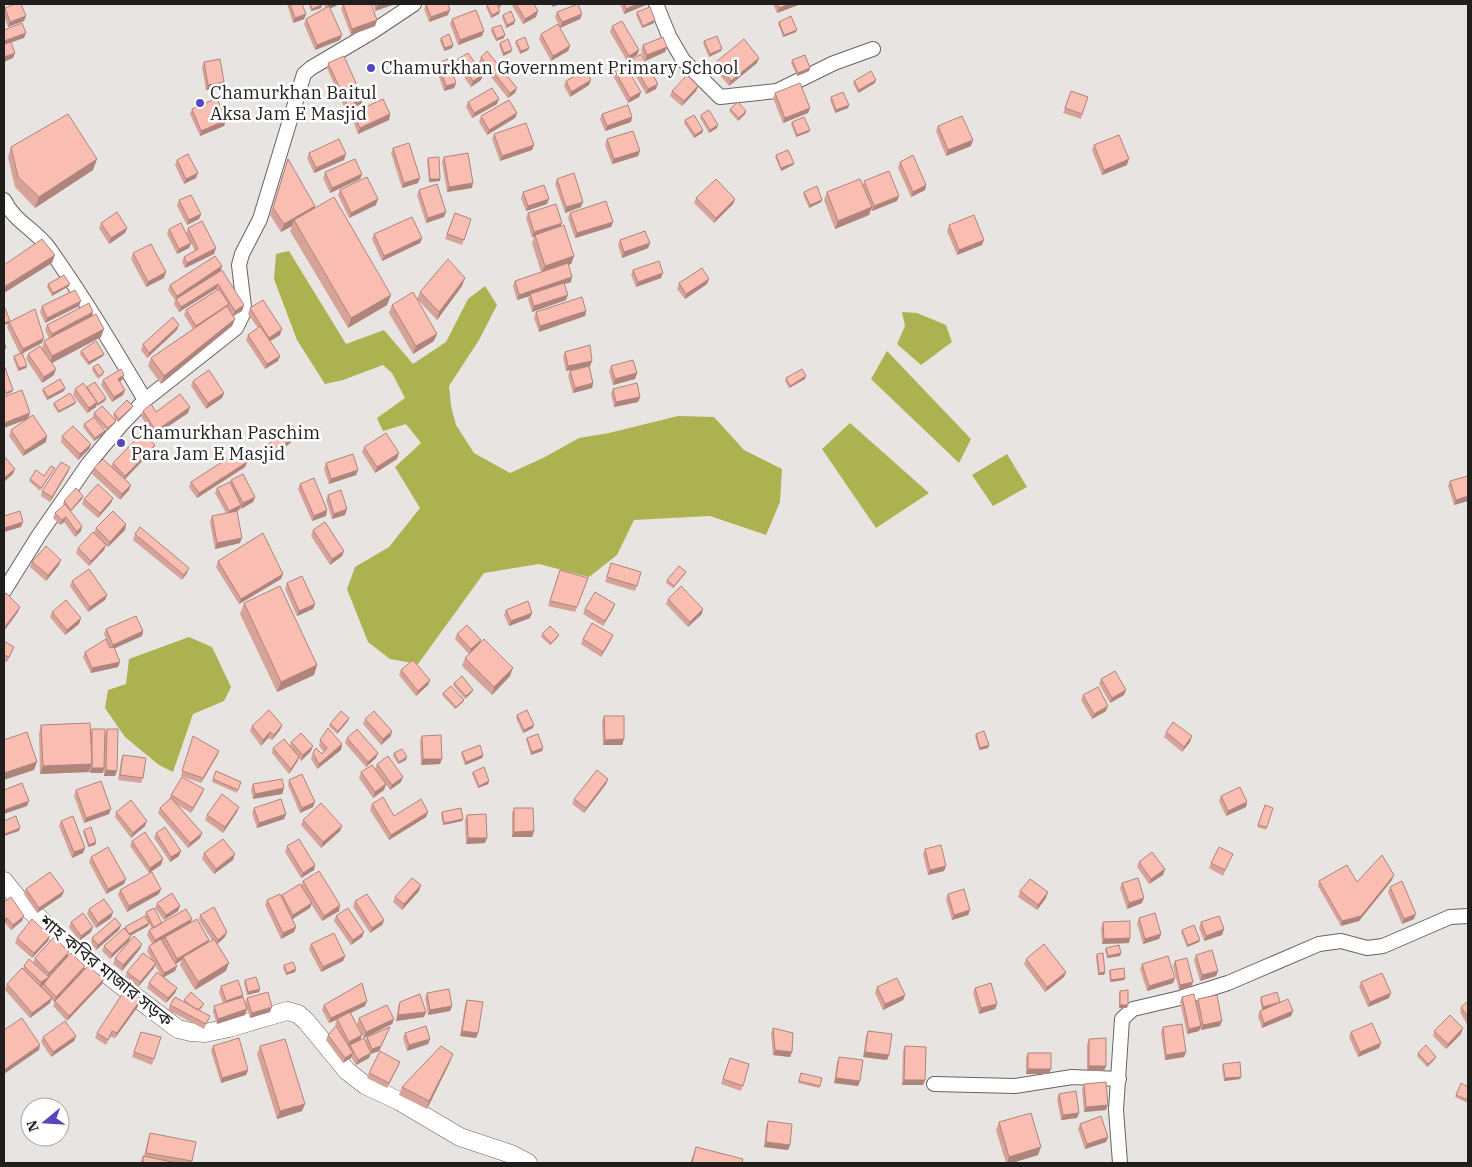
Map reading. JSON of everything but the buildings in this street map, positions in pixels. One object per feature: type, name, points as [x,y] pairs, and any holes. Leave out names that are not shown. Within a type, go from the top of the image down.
[{"type":"street","points":[[4,591],[39,535],[89,463],[145,400],[236,328],[244,307],[239,265],[242,254],[260,219],[304,74],[414,4]]},
{"type":"street","points":[[656,4],[669,36],[683,60],[720,97],[777,91],[834,63],[873,49]]},
{"type":"street","points":[[4,200],[17,220],[46,245],[97,320],[145,400]]},
{"type":"street","name":"শাহ কবির মাজার সড়ক","points":[[4,881],[20,900],[63,940],[178,1029],[205,1033],[287,1011],[298,1014],[306,1021],[347,1071],[366,1085],[460,1137],[510,1154],[528,1163]]},
{"type":"street","points":[[1120,1163],[1116,1110],[1122,1019],[1133,1008],[1180,998],[1228,983],[1319,944],[1340,941],[1367,948],[1383,946],[1450,916],[1468,916]]},
{"type":"street","points":[[934,1084],[1015,1086],[1072,1077],[1119,1079]]},
{"type":"shaded area","points":[[289,251],[346,344],[384,330],[413,364],[446,342],[468,299],[485,286],[497,305],[479,340],[449,386],[451,406],[456,425],[474,453],[510,473],[543,458],[579,438],[609,433],[678,416],[714,417],[744,450],[782,469],[780,502],[766,535],[710,516],[634,520],[617,555],[589,577],[539,564],[484,573],[418,664],[390,659],[368,642],[347,589],[355,567],[389,547],[420,508],[395,467],[421,443],[406,424],[383,431],[377,418],[405,398],[392,373],[383,365],[343,380],[325,384],[297,340],[274,279],[276,254]]},
{"type":"shaded area","points":[[902,312],[917,313],[946,325],[952,342],[921,365],[897,344],[905,326]]},
{"type":"shaded area","points":[[887,351],[971,439],[959,463],[871,379]]},
{"type":"shaded area","points":[[850,423],[929,493],[876,528],[822,449]]},
{"type":"shaded area","points":[[1007,454],[1027,487],[993,506],[972,475]]},
{"type":"shaded area","points":[[189,637],[212,647],[231,687],[224,701],[193,714],[173,772],[159,765],[125,737],[105,708],[108,690],[126,684],[129,659]]},
{"type":"place","name":"Chamurkhan Government Primary School","points":[[371,68]]},
{"type":"place","name":"Chamurkhan Baitul Aksa Jam E Masjid","points":[[200,103]]},
{"type":"place","name":"Chamurkhan Paschim Para Jam E Masjid","points":[[121,443]]}]
